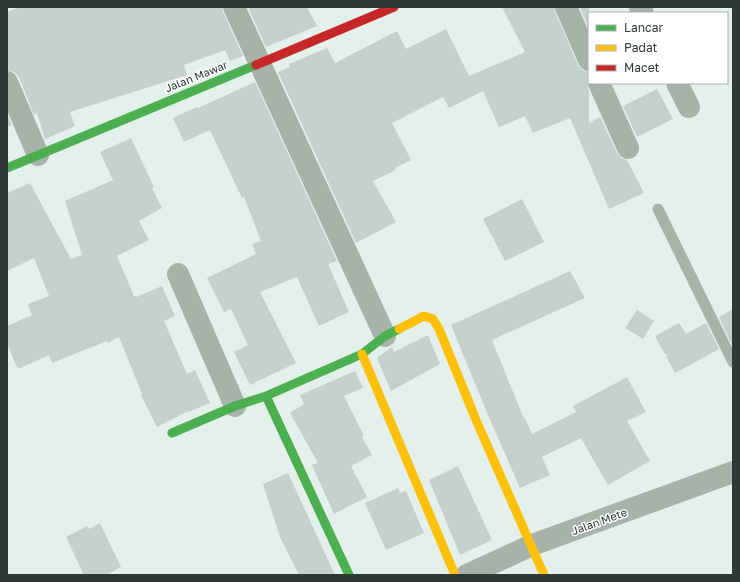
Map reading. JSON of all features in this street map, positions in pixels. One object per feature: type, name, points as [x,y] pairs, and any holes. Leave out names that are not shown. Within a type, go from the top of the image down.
[{"type":"street","points":[[234,7],[385,336]]},
{"type":"street","name":"Jalan Mawar","points":[[7,168],[394,7]]},
{"type":"street","points":[[566,7],[588,58]]},
{"type":"street","points":[[7,82],[38,155]]},
{"type":"street","points":[[599,84],[628,148]]},
{"type":"street","points":[[678,84],[689,107]]},
{"type":"street","points":[[178,274],[235,406]]},
{"type":"street","points":[[172,433],[235,406],[266,396],[362,354],[385,336],[424,316],[433,319],[439,329],[476,420],[544,575]]},
{"type":"street","points":[[362,354],[455,575]]},
{"type":"street","points":[[266,396],[349,575]]},
{"type":"street","name":"Jalan Mete","points":[[467,575],[532,545],[733,472]]},
{"type":"lane","points":[[658,209],[733,362]]},
{"type":"building","points":[[20,7],[222,7],[243,56],[230,61],[225,50],[184,65],[187,75],[70,112],[75,126],[45,139],[37,113],[34,115],[19,77],[14,72],[7,70],[7,12]]},
{"type":"building","points":[[248,7],[307,7],[317,26],[266,47]]},
{"type":"building","points":[[502,7],[554,7],[578,65],[582,70],[588,72],[587,82],[589,91],[589,123],[600,117],[617,153],[621,158],[627,160],[644,193],[609,209],[570,118],[533,133],[525,116],[499,127],[483,91],[449,108],[443,97],[392,123],[411,160],[395,168],[396,170],[373,181],[396,222],[356,243],[278,72],[290,67],[289,64],[327,48],[335,63],[397,31],[406,49],[446,29],[469,76],[525,52]]},
{"type":"building","points":[[580,7],[589,7],[588,27]]},
{"type":"building","points":[[255,82],[337,261],[328,264],[349,312],[319,326],[297,277],[260,292],[296,363],[250,385],[234,352],[248,345],[231,309],[224,312],[207,278],[256,254],[252,244],[261,241],[244,197],[242,198],[210,130],[184,142],[173,118]]},
{"type":"building","points":[[657,89],[673,119],[637,137],[623,106]]},
{"type":"building","points":[[7,114],[12,125],[7,127]]},
{"type":"building","points":[[131,138],[162,208],[139,221],[149,240],[117,256],[134,296],[136,297],[162,286],[175,316],[164,321],[187,374],[195,370],[210,403],[188,411],[157,427],[141,395],[142,394],[119,337],[108,343],[107,341],[52,363],[49,355],[18,369],[7,344],[7,326],[32,315],[28,304],[49,296],[34,258],[7,271],[7,193],[30,183],[71,259],[82,255],[65,201],[113,180],[100,152]]},
{"type":"building","points":[[522,199],[544,242],[505,261],[483,219]]},
{"type":"building","points":[[570,271],[585,298],[492,340],[524,419],[525,418],[532,434],[576,412],[573,406],[627,377],[646,412],[627,421],[650,461],[608,485],[581,438],[542,457],[550,475],[520,488],[451,325]]},
{"type":"building","points":[[733,309],[733,342],[731,343],[719,317]]},
{"type":"building","points":[[637,310],[654,321],[643,339],[625,328]]},
{"type":"building","points":[[679,323],[686,334],[706,323],[719,349],[675,373],[666,356],[668,355],[664,353],[655,336]]},
{"type":"building","points":[[428,335],[440,364],[391,391],[377,358],[392,347],[394,352]]},
{"type":"building","points":[[355,371],[363,388],[344,396],[364,436],[362,437],[372,455],[351,466],[367,497],[334,514],[312,465],[318,463],[290,413],[304,404],[300,395]]},
{"type":"building","points":[[458,466],[492,540],[460,555],[429,480]]},
{"type":"building","points":[[288,473],[335,575],[299,575],[280,537],[263,484]]},
{"type":"building","points":[[398,488],[400,493],[406,491],[424,533],[386,550],[365,503]]},
{"type":"building","points":[[100,523],[121,567],[106,575],[84,575],[66,537],[87,526],[89,529]]},
{"type":"traffic: fast","points":[[7,168],[256,65]]},
{"type":"traffic: fast","points":[[172,433],[235,406],[266,396],[362,354],[385,336],[399,329]]},
{"type":"traffic: fast","points":[[266,396],[349,575]]},
{"type":"traffic: slow","points":[[399,329],[424,316],[433,319],[439,329],[476,420],[544,575]]},
{"type":"traffic: slow","points":[[362,354],[455,575]]},
{"type":"traffic: jam","points":[[256,65],[394,7]]}]
